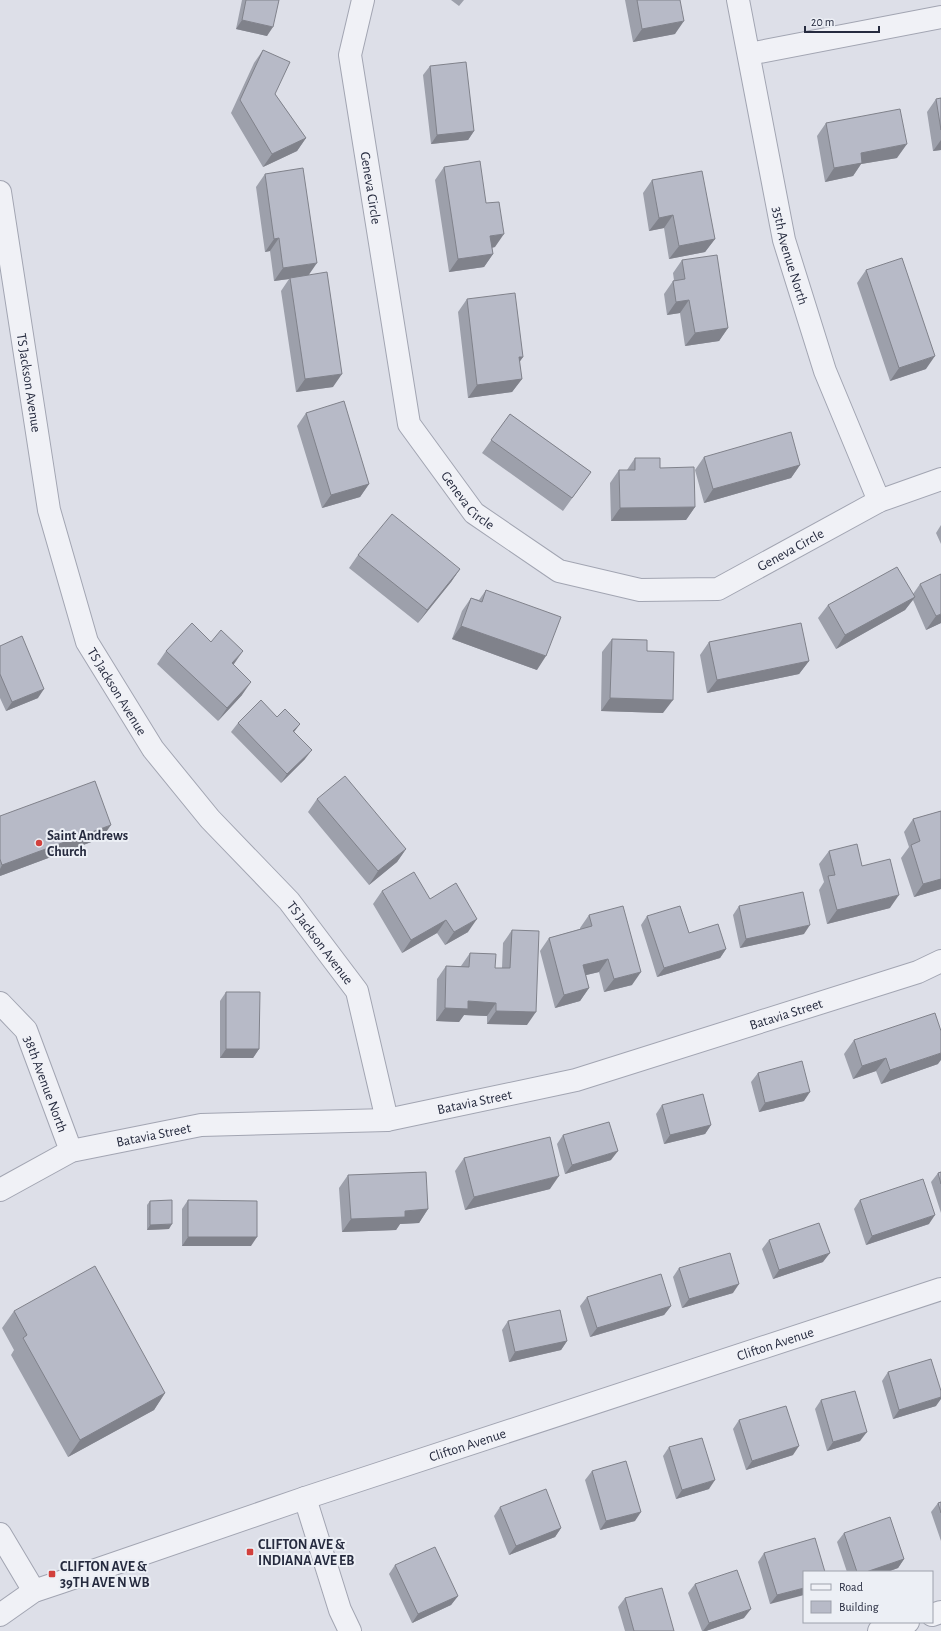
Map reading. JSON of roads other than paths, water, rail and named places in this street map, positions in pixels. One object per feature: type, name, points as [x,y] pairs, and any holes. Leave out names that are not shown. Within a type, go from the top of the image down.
[{"type":"street","name":"Geneva Circle","points":[[363,0],[350,55],[409,424],[474,513],[559,571],[640,590],[718,589],[879,501],[941,479]]},
{"type":"street","name":"35th Avenue North","points":[[738,0],[784,240],[825,372],[879,501]]},
{"type":"street","points":[[749,54],[941,17]]},
{"type":"street","name":"TS Jackson Avenue","points":[[0,192],[48,510],[86,642],[153,749],[210,819],[289,901],[357,991],[387,1120]]},
{"type":"street","name":"Batavia Street","points":[[0,1190],[70,1151],[201,1125],[387,1120],[576,1080],[918,972],[941,961]]},
{"type":"street","name":"38th Avenue North","points":[[0,1003],[26,1030],[70,1151]]},
{"type":"street","name":"Clifton Avenue","points":[[0,1615],[34,1591],[305,1498],[941,1289]]},
{"type":"street","points":[[305,1498],[340,1610],[350,1631]]},
{"type":"street","points":[[0,1534],[34,1591]]},
{"type":"street","points":[[879,1631],[905,1623]]},
{"type":"place","name":"Saint Andrews Church","points":[[39,843]]},
{"type":"place","name":"CLIFTON AVE & INDIANA AVE EB","points":[[250,1552]]},
{"type":"place","name":"CLIFTON AVE & 39TH AVE N WB","points":[[52,1574]]}]
